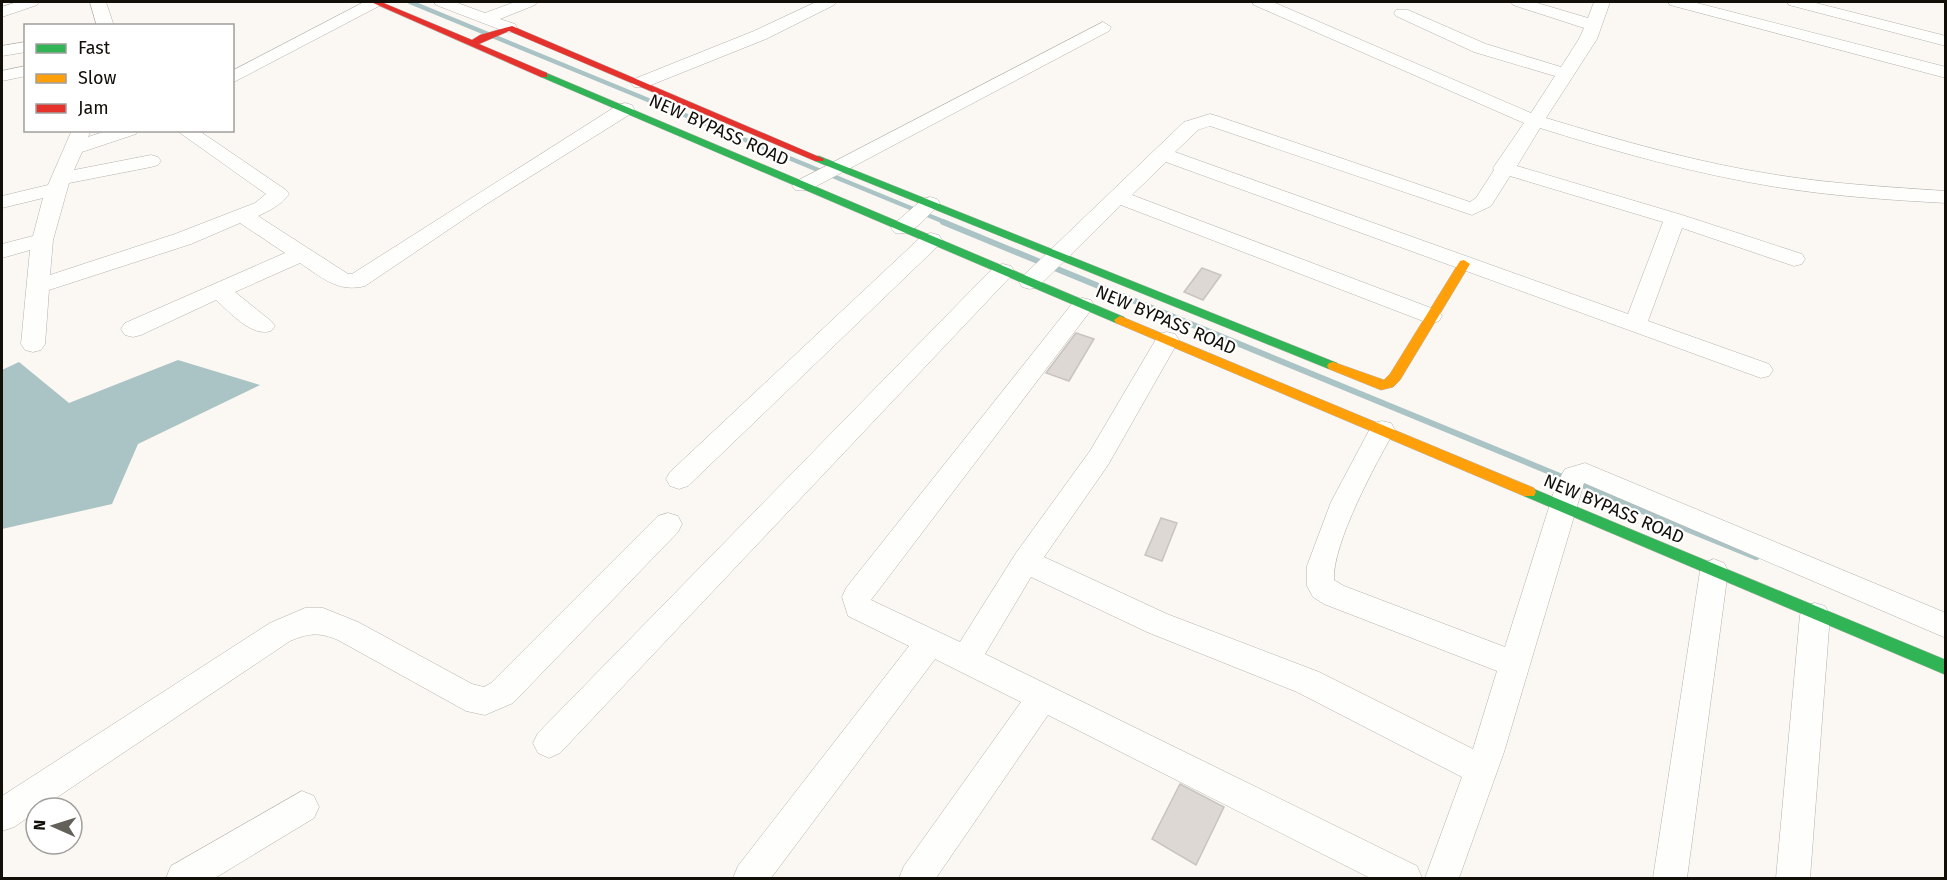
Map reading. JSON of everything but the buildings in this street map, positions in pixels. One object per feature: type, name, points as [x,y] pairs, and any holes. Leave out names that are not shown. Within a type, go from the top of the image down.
[{"type":"main road","name":"NEW BYPASS ROAD","points":[[375,2],[478,40],[625,109],[802,186],[918,214],[931,240],[1003,271],[1047,267],[1083,305],[1382,430],[1569,489],[1714,571],[1946,668]]},
{"type":"main road","points":[[478,40],[497,26],[640,83],[918,214],[1047,267],[1381,385],[1388,384],[1395,377],[1464,264]]},
{"type":"street","points":[[2,12],[31,2]]},
{"type":"street","points":[[98,2],[105,24]]},
{"type":"street","points":[[234,77],[375,2]]},
{"type":"street","points":[[442,2],[497,26],[529,2]]},
{"type":"street","points":[[640,83],[760,35],[828,2]]},
{"type":"street","points":[[1260,2],[1534,121],[1640,153],[1776,181],[1866,192],[1946,197]]},
{"type":"street","points":[[1519,2],[1593,25]]},
{"type":"street","points":[[1047,267],[1191,126],[1210,120],[1472,209],[1484,202],[1503,168],[1588,39],[1602,2]]},
{"type":"street","points":[[1676,2],[1946,73]]},
{"type":"street","points":[[1795,2],[1946,41]]},
{"type":"street","points":[[1402,13],[1480,48],[1566,74]]},
{"type":"street","points":[[802,186],[1102,27]]},
{"type":"street","points":[[2,51],[24,46]]},
{"type":"street","points":[[2,76],[24,71]]},
{"type":"street","points":[[243,216],[342,281],[357,281],[478,201],[625,109]]},
{"type":"street","points":[[33,344],[42,240],[58,184],[77,140],[119,132]]},
{"type":"street","points":[[38,285],[159,248],[243,216],[271,202],[279,194],[188,132]]},
{"type":"street","points":[[1163,154],[1761,369]]},
{"type":"street","points":[[2,202],[58,184],[151,161]]},
{"type":"street","points":[[1503,168],[1675,219],[1794,259]]},
{"type":"street","points":[[1119,197],[1431,316]]},
{"type":"street","points":[[1636,323],[1675,219]]},
{"type":"street","points":[[2,251],[42,240]]},
{"type":"street","points":[[679,479],[931,240]]},
{"type":"street","points":[[133,329],[301,254]]},
{"type":"street","points":[[549,743],[1003,271]]},
{"type":"street","points":[[219,291],[263,326]]},
{"type":"street","points":[[1083,305],[856,597],[856,603],[861,611],[965,660],[1405,879]]},
{"type":"street","points":[[965,660],[1026,561],[1099,459],[1167,340]]},
{"type":"street","points":[[1382,430],[1339,510],[1322,565],[1321,585],[1324,590],[1334,595],[1513,664]]},
{"type":"street","points":[[1442,879],[1481,770],[1569,489],[1585,473],[1946,626]]},
{"type":"street","points":[[2,815],[280,632],[305,621],[323,621],[348,631],[466,697],[485,701],[502,693],[668,524]]},
{"type":"street","points":[[1026,561],[1157,623],[1308,682],[1481,770]]},
{"type":"street","points":[[1670,879],[1714,571]]},
{"type":"street","points":[[1793,879],[1815,615]]},
{"type":"street","points":[[750,879],[929,643]]},
{"type":"street","points":[[916,879],[1042,698]]},
{"type":"street","points":[[183,879],[302,807]]},
{"type":"water","points":[[178,360],[260,385],[138,444],[112,504],[2,529],[2,370],[19,362],[69,403]]},
{"type":"waterway","points":[[410,2],[947,223]]},
{"type":"waterway","points":[[943,222],[1567,479]]},
{"type":"waterway","points":[[1577,483],[1644,510]]},
{"type":"waterway","points":[[1640,509],[1756,556]]},
{"type":"traffic: fast","points":[[544,75],[1120,320]]},
{"type":"traffic: fast","points":[[819,159],[1333,366]]},
{"type":"traffic: fast","points":[[1529,492],[1946,668]]},
{"type":"traffic: slow","points":[[1333,366],[1381,385],[1388,384],[1395,377],[1464,264]]},
{"type":"traffic: slow","points":[[1120,320],[1529,492]]},
{"type":"traffic: jam","points":[[375,2],[544,75]]},
{"type":"traffic: jam","points":[[474,43],[483,37],[509,28],[819,159]]}]
